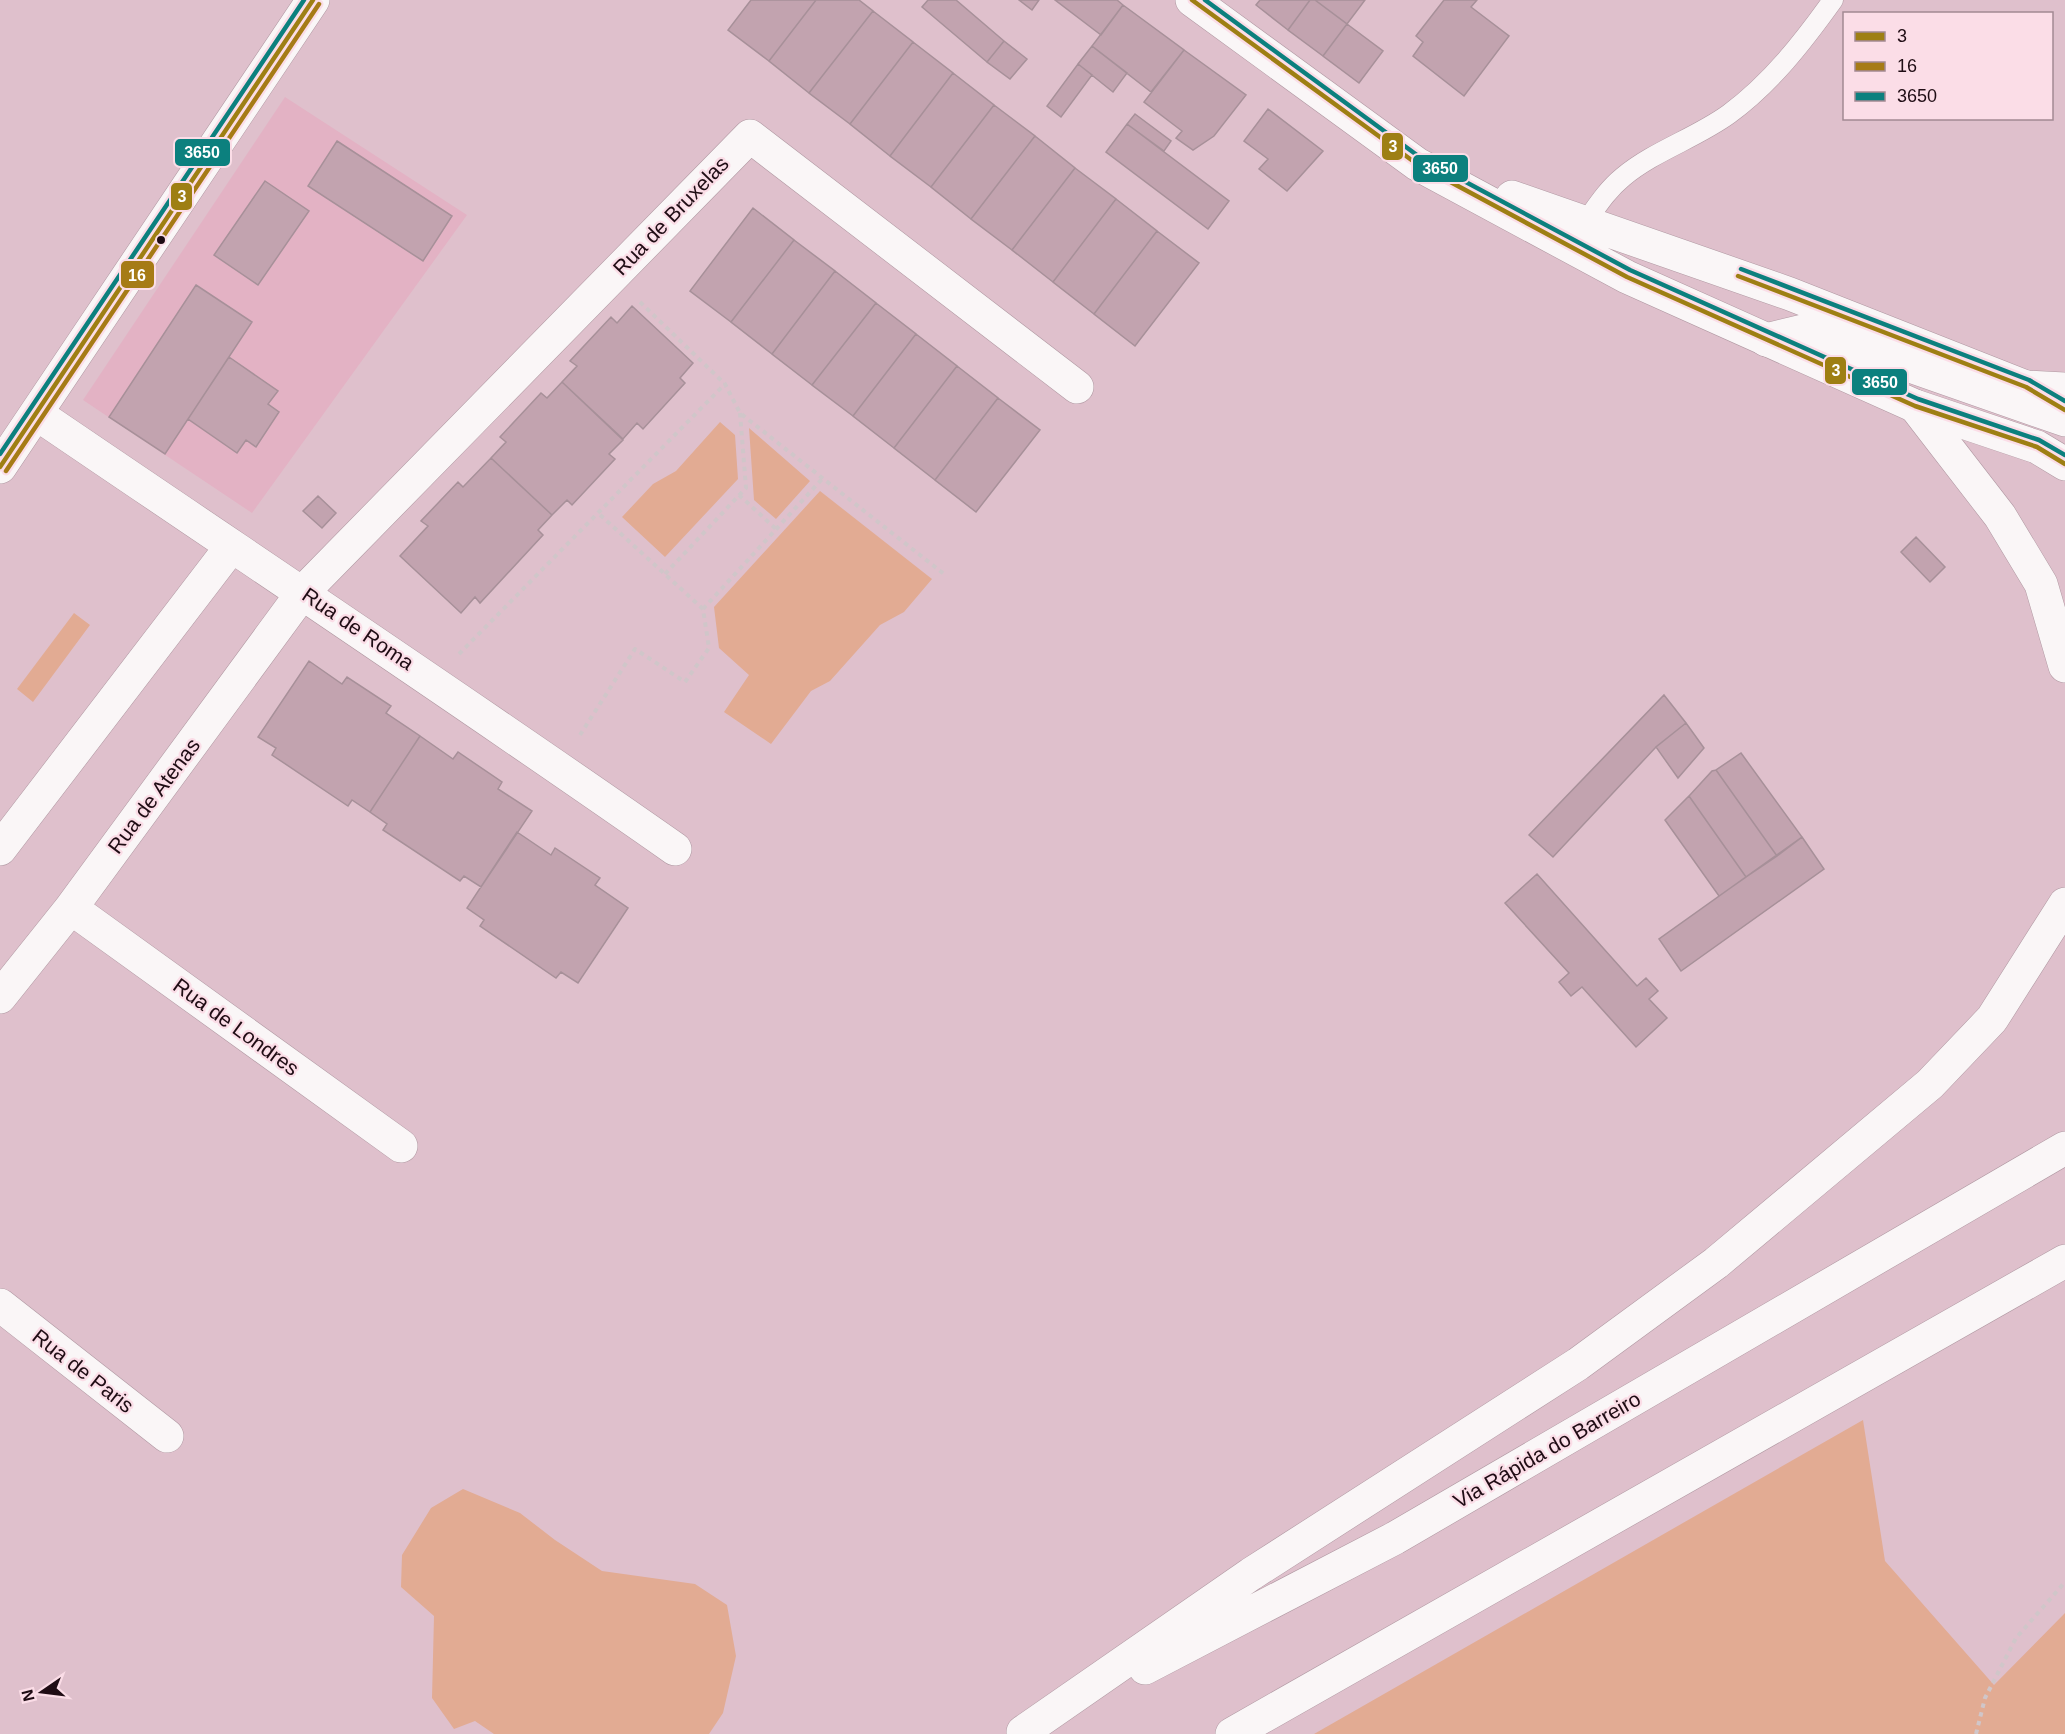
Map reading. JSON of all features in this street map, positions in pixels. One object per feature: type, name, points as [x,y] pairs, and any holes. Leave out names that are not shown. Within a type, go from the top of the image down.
[{"type":"main road","points":[[0,467],[313,0]]},
{"type":"main road","points":[[1192,0],[1417,164],[1626,277],[1915,406],[2037,447],[2065,464]]},
{"type":"main road","name":"Rua de Bruxelas","points":[[303,592],[750,136],[1077,387]]},
{"type":"main road","points":[[1417,164],[1790,294],[2026,387],[2065,410]]},
{"type":"main road","points":[[1766,340],[1807,330],[2065,420]]},
{"type":"main road","points":[[2026,387],[2065,389]]},
{"type":"main road","points":[[1915,406],[2000,516],[2041,584],[2065,666]]},
{"type":"main road","name":"Rua de Roma","points":[[37,414],[231,547],[303,592],[433,680],[675,849]]},
{"type":"main road","points":[[0,849],[231,547]]},
{"type":"main road","name":"Rua de Atenas","points":[[0,997],[71,908],[303,592]]},
{"type":"main road","points":[[1021,1733],[1251,1574],[1578,1364],[1716,1263],[1930,1084],[1992,1019],[2065,904]]},
{"type":"main road","name":"Rua de Londres","points":[[71,908],[401,1146]]},
{"type":"main road","name":"Via Rápida do Barreiro","points":[[1021,1733],[1395,1539],[2065,1148]]},
{"type":"main road","points":[[1232,1734],[2065,1261]]},
{"type":"main road","name":"Rua de Paris","points":[[0,1305],[167,1436]]},
{"type":"lane","points":[[1585,223],[1605,194],[1625,176],[1727,115],[1760,88],[1800,46],[1833,0]]},
{"type":"path","points":[[613,276],[725,384],[740,413],[746,488],[665,574]]},
{"type":"path","points":[[433,680],[725,384]]},
{"type":"path","points":[[740,413],[944,574]]},
{"type":"path","points":[[703,609],[823,478]]},
{"type":"path","points":[[739,495],[776,529]]},
{"type":"path","points":[[559,767],[635,649],[686,682],[708,648],[703,609],[597,512]]},
{"type":"path","points":[[1976,1734],[1985,1698],[2016,1638],[2065,1582]]},
{"type":"shaded area","points":[[285,97],[467,215],[252,513],[83,400]]},
{"type":"shaded area","points":[[720,422],[735,435],[738,479],[665,557],[622,517],[653,484],[676,471]]},
{"type":"shaded area","points":[[749,428],[810,481],[776,519],[754,500]]},
{"type":"shaded area","points":[[820,491],[932,579],[904,612],[880,625],[830,681],[811,691],[771,744],[724,712],[749,675],[719,648],[714,607]]},
{"type":"shaded area","points":[[74,613],[90,625],[33,702],[17,689]]},
{"type":"shaded area","points":[[1863,1420],[1885,1561],[1994,1685],[2065,1613],[2065,1734],[1314,1734]]},
{"type":"shaded area","points":[[463,1489],[520,1513],[555,1540],[602,1571],[695,1584],[727,1605],[736,1656],[723,1713],[709,1734],[494,1734],[475,1721],[454,1729],[432,1698],[434,1616],[401,1587],[402,1555],[431,1508]]},
{"type":"building","points":[[751,0],[816,0],[769,61],[728,30]]},
{"type":"building","points":[[816,0],[859,0],[873,11],[809,93],[769,61]]},
{"type":"building","points":[[928,0],[956,0],[1004,41],[987,62],[922,7]]},
{"type":"building","points":[[1019,0],[1039,0],[1032,10]]},
{"type":"building","points":[[1055,0],[1117,0],[1123,5],[1101,35]]},
{"type":"building","points":[[1260,0],[1310,0],[1288,30],[1256,5]]},
{"type":"building","points":[[1310,0],[1315,0],[1347,24],[1323,56],[1288,30]]},
{"type":"building","points":[[1315,0],[1365,0],[1347,24]]},
{"type":"building","points":[[1444,0],[1477,0],[1471,7],[1509,36],[1464,96],[1413,56],[1423,42],[1416,36]]},
{"type":"building","points":[[1123,5],[1184,50],[1151,92],[1092,46]]},
{"type":"building","points":[[873,11],[913,42],[850,124],[809,93]]},
{"type":"building","points":[[1347,24],[1383,51],[1359,83],[1323,56]]},
{"type":"building","points":[[1004,41],[1027,59],[1010,79],[987,62]]},
{"type":"building","points":[[913,42],[953,73],[890,156],[850,124]]},
{"type":"building","points":[[1092,46],[1127,73],[1113,92],[1078,64]]},
{"type":"building","points":[[1184,50],[1246,95],[1214,136],[1193,150],[1176,138],[1182,131],[1144,102]]},
{"type":"building","points":[[1078,64],[1092,75],[1061,117],[1047,106]]},
{"type":"building","points":[[953,73],[994,105],[931,187],[890,156]]},
{"type":"building","points":[[994,105],[1035,136],[971,219],[931,187]]},
{"type":"building","points":[[1268,109],[1323,151],[1287,191],[1259,169],[1268,159],[1244,141]]},
{"type":"building","points":[[1135,114],[1171,141],[1164,151],[1127,124]]},
{"type":"building","points":[[1127,124],[1229,201],[1208,229],[1106,152]]},
{"type":"building","points":[[1035,136],[1075,168],[1012,250],[971,219]]},
{"type":"building","points":[[337,141],[452,216],[423,261],[308,186]]},
{"type":"building","points":[[1075,168],[1116,199],[1053,282],[1012,250]]},
{"type":"building","points":[[265,181],[309,211],[258,285],[214,255]]},
{"type":"building","points":[[1116,199],[1157,231],[1094,314],[1053,282]]},
{"type":"building","points":[[753,208],[794,240],[731,322],[690,291]]},
{"type":"building","points":[[1157,231],[1199,263],[1135,346],[1094,314]]},
{"type":"building","points":[[794,240],[835,271],[772,354],[731,322]]},
{"type":"building","points":[[835,271],[876,303],[812,385],[772,354]]},
{"type":"building","points":[[196,285],[252,322],[165,454],[109,417]]},
{"type":"building","points":[[876,303],[916,334],[853,416],[812,385]]},
{"type":"building","points":[[632,306],[693,363],[680,378],[685,383],[643,429],[637,423],[623,439],[562,382],[577,366],[570,361],[611,317],[617,323]]},
{"type":"building","points":[[916,334],[957,366],[894,448],[853,416]]},
{"type":"building","points":[[229,357],[278,391],[268,404],[279,412],[256,447],[246,440],[237,453],[188,419]]},
{"type":"building","points":[[957,366],[998,398],[935,480],[894,448]]},
{"type":"building","points":[[562,382],[623,440],[609,454],[615,459],[572,505],[567,500],[552,515],[491,458],[506,442],[500,437],[541,393],[547,398]]},
{"type":"building","points":[[998,398],[1040,430],[976,512],[935,480]]},
{"type":"building","points":[[491,458],[552,515],[538,530],[543,535],[480,603],[475,597],[461,613],[400,556],[428,526],[421,521],[458,482],[463,487]]},
{"type":"building","points":[[318,496],[336,513],[322,528],[303,511]]},
{"type":"building","points":[[1916,537],[1945,567],[1930,582],[1901,552]]},
{"type":"building","points":[[309,661],[342,684],[347,677],[391,706],[386,713],[420,736],[370,812],[352,800],[348,806],[272,755],[276,748],[258,737]]},
{"type":"building","points":[[1664,695],[1686,723],[1656,747],[1553,857],[1529,835]]},
{"type":"building","points":[[1686,723],[1704,748],[1678,778],[1656,747]]},
{"type":"building","points":[[420,736],[453,759],[458,752],[502,782],[498,789],[532,811],[481,887],[464,876],[460,881],[383,830],[387,824],[370,812]]},
{"type":"building","points":[[1741,753],[1802,837],[1777,856],[1716,770]]},
{"type":"building","points":[[1716,770],[1777,856],[1746,877],[1689,796],[1712,771]]},
{"type":"building","points":[[1689,796],[1746,877],[1719,896],[1665,820]]},
{"type":"building","points":[[517,832],[551,855],[555,848],[600,878],[595,885],[628,908],[578,983],[561,972],[556,978],[480,926],[484,920],[467,908]]},
{"type":"building","points":[[1802,837],[1824,869],[1681,971],[1659,939]]},
{"type":"building","points":[[1537,874],[1637,986],[1646,978],[1658,991],[1649,999],[1667,1018],[1636,1047],[1582,987],[1571,996],[1559,982],[1569,973],[1505,903]]},
{"type":"transit line","name":"3650","points":[[0,454],[304,0]]},
{"type":"transit line","name":"3","points":[[0,467],[313,0]]},
{"type":"transit line","name":"3","points":[[1192,0],[1417,164],[1627,277],[1915,406],[2037,447],[2065,464]]},
{"type":"transit line","name":"3650","points":[[1205,0],[1421,158],[1630,270],[1918,399],[2039,440],[2065,455]]},
{"type":"transit line","name":"16","points":[[6,471],[319,4]]},
{"type":"transit line","name":"3650","points":[[1741,269],[2029,380],[2065,401]]},
{"type":"transit line","name":"3","points":[[1738,276],[2026,387],[2065,410]]}]
